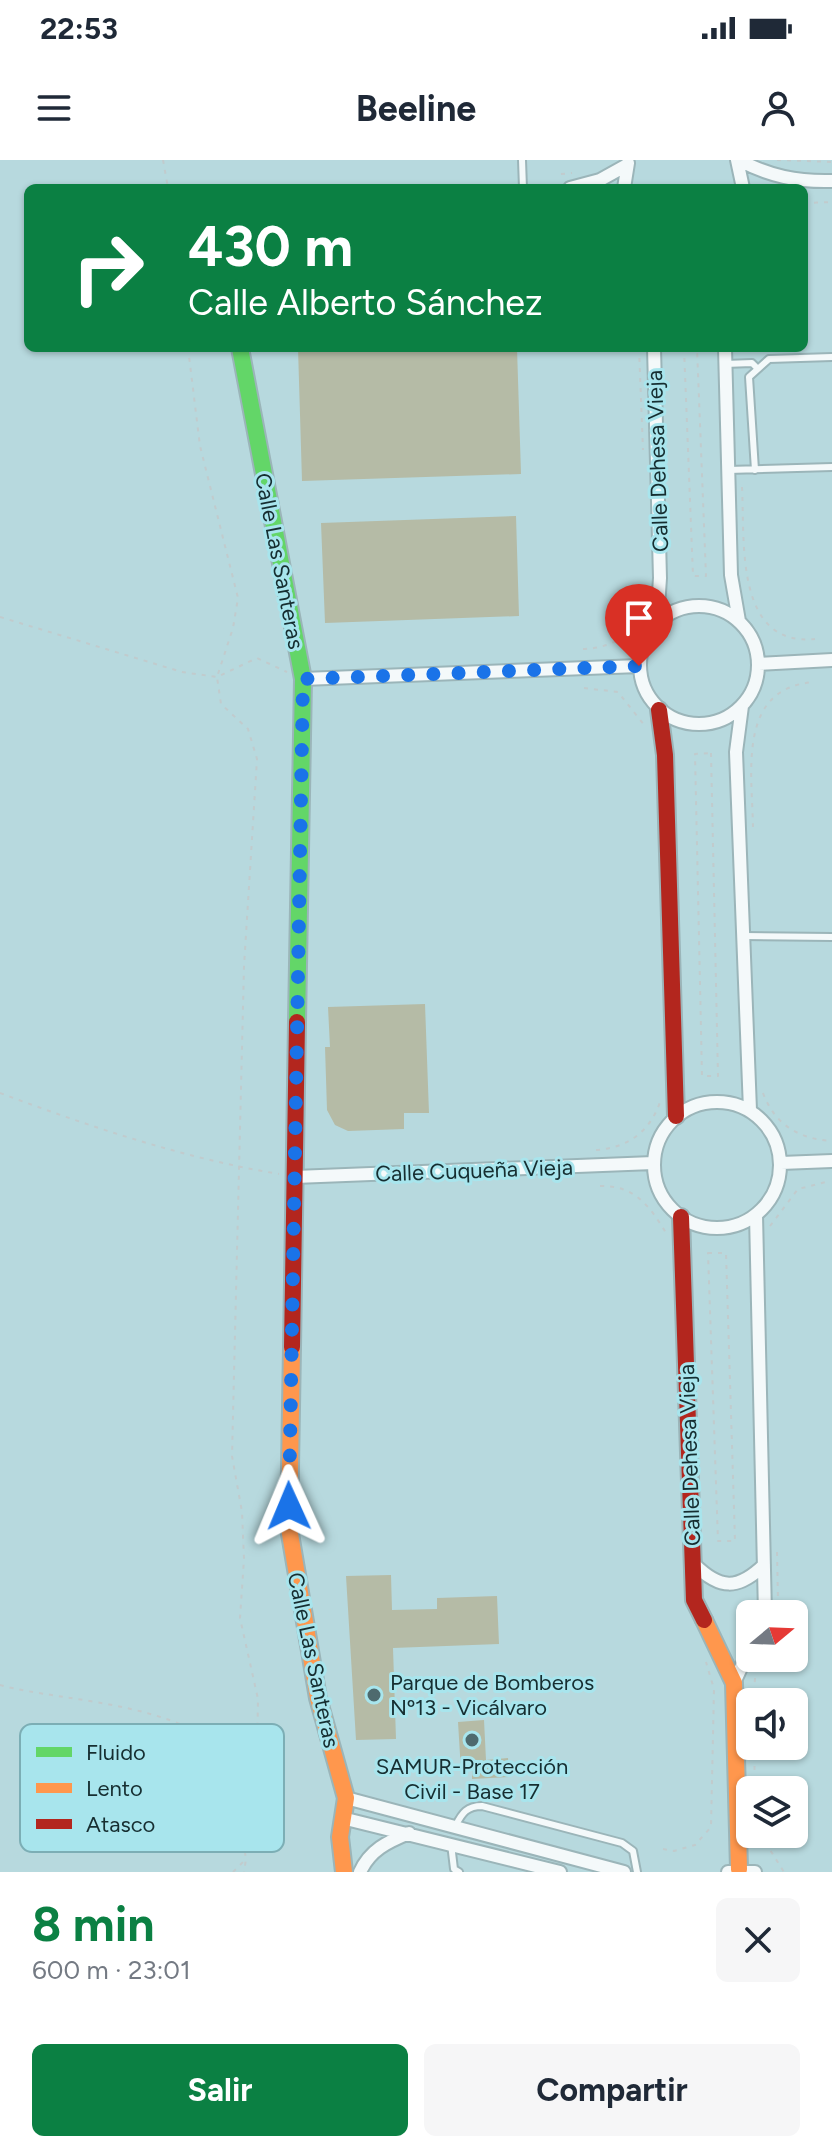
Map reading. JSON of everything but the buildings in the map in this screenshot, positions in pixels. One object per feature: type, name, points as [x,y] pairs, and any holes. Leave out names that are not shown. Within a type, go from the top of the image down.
[{"type":"street","points":[[738,160],[763,173],[803,182]]},
{"type":"street","points":[[738,160],[742,184]]},
{"type":"street","points":[[585,184],[600,180],[628,162]]},
{"type":"street","points":[[625,184],[628,162]]},
{"type":"street","points":[[796,184],[832,181]]},
{"type":"street","name":"Calle Las Santeras","points":[[241,352],[303,679],[289,1528],[318,1698],[346,1798],[340,1837],[344,1872]]},
{"type":"street","name":"Calle Dehesa Vieja","points":[[654,352],[660,578],[657,622]]},
{"type":"street","points":[[725,352],[731,575],[739,621],[756,648],[759,664],[757,679],[742,706],[736,752],[750,1110]]},
{"type":"street","points":[[676,1116],[665,755],[659,710],[642,682],[639,666],[647,635],[657,622],[681,609],[707,606],[739,621]]},
{"type":"street","points":[[759,664],[832,660]]},
{"type":"street","points":[[303,679],[639,666]]},
{"type":"street","points":[[659,710],[692,725],[710,724],[742,706]]},
{"type":"street","points":[[712,1101],[732,1103],[750,1110],[766,1124],[776,1142],[781,1163],[774,1192],[756,1215],[739,1225],[719,1228],[699,1226],[681,1217],[666,1203],[656,1184],[653,1163],[664,1129],[693,1105],[712,1101]]},
{"type":"street","points":[[781,1163],[832,1161]]},
{"type":"street","name":"Calle Cuqueña Vieja","points":[[295,1177],[653,1163]]},
{"type":"street","points":[[756,1215],[765,1600]]},
{"type":"street","name":"Calle Dehesa Vieja","points":[[681,1217],[694,1600],[734,1683],[741,1871]]},
{"type":"street","points":[[694,1564],[707,1577],[724,1584],[747,1582],[764,1565]]},
{"type":"street","name":"Calle Dehesa Vieja","points":[[734,1683],[739,1672]]},
{"type":"street","points":[[346,1798],[624,1872]]},
{"type":"street","points":[[342,1818],[560,1872]]},
{"type":"street","points":[[360,1872],[370,1854],[386,1842],[409,1833]]},
{"type":"lane","points":[[522,160],[523,184]]},
{"type":"lane","points":[[755,470],[749,377],[769,359],[832,357]]},
{"type":"lane","points":[[725,364],[752,363],[758,369]]},
{"type":"lane","points":[[728,470],[832,467]]},
{"type":"lane","points":[[744,936],[832,937]]},
{"type":"lane","points":[[455,1826],[461,1813],[472,1806],[482,1806],[622,1843],[633,1851],[637,1872]]},
{"type":"lane","points":[[451,1844],[454,1869],[459,1872]]},
{"type":"path","points":[[163,160],[167,184]]},
{"type":"path","points":[[777,160],[832,162]]},
{"type":"path","points":[[561,174],[579,173]]},
{"type":"path","points":[[808,203],[832,202]]},
{"type":"path","points":[[188,352],[200,446],[238,598],[233,628],[217,677],[221,704],[248,729],[257,759],[248,857],[232,1456],[242,1512],[240,1618],[258,1699],[258,1724]]},
{"type":"path","points":[[684,352],[693,576],[706,576],[697,352]]},
{"type":"path","points":[[746,573],[750,598],[768,623],[792,640],[815,639]]},
{"type":"path","points":[[583,649],[600,648],[623,637],[642,613],[647,596]]},
{"type":"path","points":[[0,617],[115,654],[217,677],[257,658],[303,679]]},
{"type":"path","points":[[752,752],[753,732],[766,706],[787,687],[815,682]]},
{"type":"path","points":[[584,688],[618,692],[649,735]]},
{"type":"path","points":[[711,753],[718,1076],[702,1076],[695,754],[711,753]]},
{"type":"path","points":[[762,1089],[768,1105],[800,1137],[832,1141]]},
{"type":"path","points":[[0,1093],[77,1122],[238,1167],[295,1177]]},
{"type":"path","points":[[596,1150],[612,1149],[638,1137],[661,1100]]},
{"type":"path","points":[[769,1228],[798,1189],[830,1181]]},
{"type":"path","points":[[600,1186],[617,1186],[646,1203],[666,1234],[668,1243]]},
{"type":"path","points":[[708,1253],[726,1253],[735,1541],[718,1541],[708,1253]]},
{"type":"path","points":[[777,1550],[778,1600]]},
{"type":"path","points":[[663,1849],[674,1851],[695,1845],[711,1827],[714,1689],[706,1658]]},
{"type":"path","points":[[0,1685],[30,1693],[149,1710],[179,1724]]},
{"type":"path","points":[[769,1848],[784,1872]]},
{"type":"path","points":[[244,1872],[245,1852]]},
{"type":"path","points":[[233,1872],[246,1859]]},
{"type":"traffic: fast","points":[[241,352],[303,679],[297,1022]]},
{"type":"traffic: slow","points":[[292,1347],[289,1528],[318,1698],[346,1798],[340,1837],[344,1872]]},
{"type":"traffic: slow","points":[[704,1620],[734,1683],[739,1869]]},
{"type":"traffic: jam","points":[[659,710],[665,755],[676,1116]]},
{"type":"traffic: jam","points":[[292,1347],[297,1022]]},
{"type":"traffic: jam","points":[[681,1217],[694,1600],[704,1620]]},
{"type":"place","name":"Parque de Bomberos Nº13 - Vicálvaro","points":[[374,1695]]},
{"type":"place","name":"SAMUR-Protección Civil - Base 17","points":[[472,1740]]},
{"type":"route","points":[[289,1506],[303,679],[639,666]]}]
